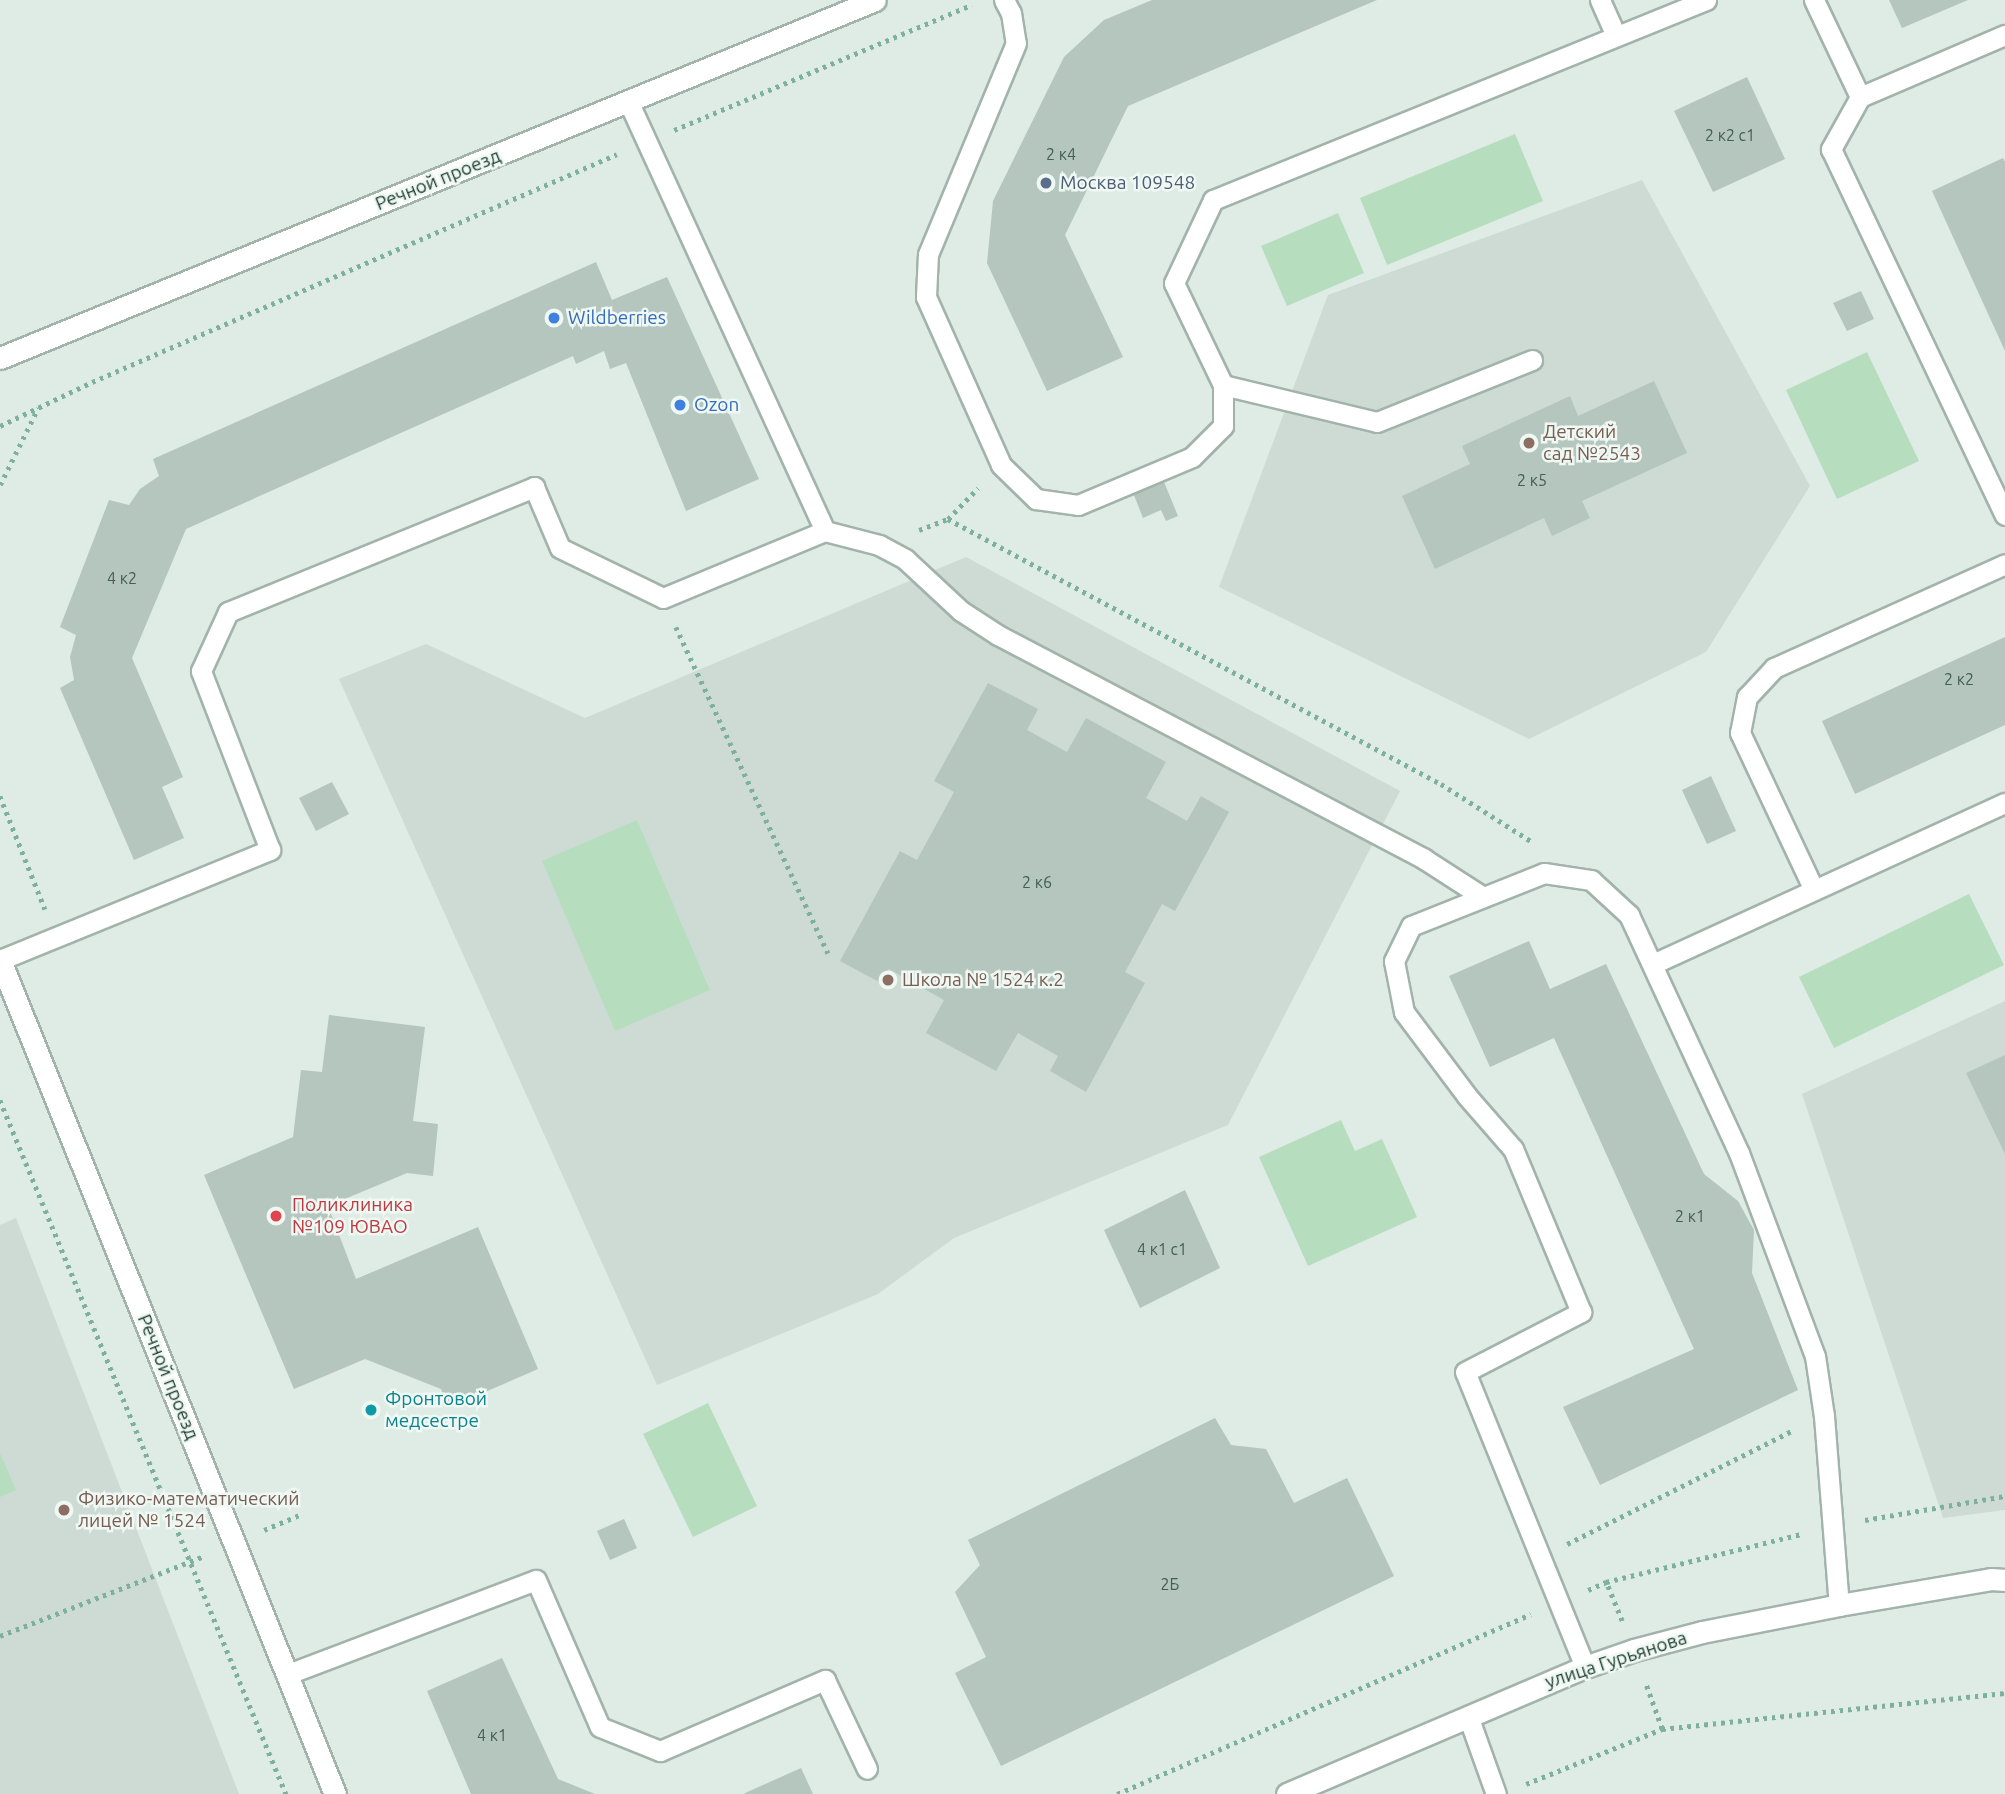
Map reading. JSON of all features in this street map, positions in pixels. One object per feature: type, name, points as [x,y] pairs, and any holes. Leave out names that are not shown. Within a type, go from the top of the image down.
[{"type":"street","name":"Речной проезд","points":[[0,358],[629,103],[875,0]]},
{"type":"street","name":"Речной проезд","points":[[0,960],[335,1794]]},
{"type":"street","name":"улица Гурьянова","points":[[1287,1794],[1585,1667],[1702,1632],[1839,1605],[1992,1579],[2005,1580]]},
{"type":"lane","points":[[1004,0],[1011,13],[1016,44],[928,254],[926,297],[1001,465],[1036,499],[1079,505],[1192,457],[1223,426],[1223,385],[1174,283],[1213,200],[1706,0]]},
{"type":"lane","points":[[1600,0],[1616,37]]},
{"type":"lane","points":[[1814,0],[1860,97]]},
{"type":"lane","points":[[2005,35],[1860,97],[1831,149],[2005,515]]},
{"type":"lane","points":[[629,103],[825,531]]},
{"type":"lane","points":[[1223,385],[1377,422],[1532,360]]},
{"type":"lane","points":[[0,960],[270,850],[201,671],[228,612],[534,487],[560,548],[663,598],[825,531],[879,545],[905,559],[961,611],[998,635],[1424,859],[1483,897]]},
{"type":"lane","points":[[1814,890],[1740,733],[1747,697],[1774,668],[2005,564]]},
{"type":"lane","points":[[1653,964],[2005,803]]},
{"type":"lane","points":[[1585,1667],[1538,1558],[1465,1371],[1581,1312],[1513,1149],[1466,1096],[1404,1012],[1394,961],[1411,926],[1544,873],[1591,880],[1629,915],[1739,1153],[1815,1356],[1824,1416],[1839,1605]]},
{"type":"lane","points":[[288,1674],[536,1580],[600,1727],[660,1751],[825,1679],[867,1769]]},
{"type":"lane","points":[[1468,1716],[1496,1794]]},
{"type":"path","points":[[0,426],[647,141],[985,0]]},
{"type":"path","points":[[0,485],[38,408]]},
{"type":"path","points":[[879,545],[948,519],[1001,465]]},
{"type":"path","points":[[948,519],[1441,784],[1545,850]]},
{"type":"path","points":[[663,598],[828,953]]},
{"type":"path","points":[[0,796],[56,937]]},
{"type":"path","points":[[0,1100],[286,1794]]},
{"type":"path","points":[[1538,1558],[1824,1416]]},
{"type":"path","points":[[0,1636],[299,1516]]},
{"type":"path","points":[[1117,1794],[1606,1582]]},
{"type":"path","points":[[1662,1729],[2005,1693]]},
{"type":"shaded area","name":"Детский сад №2543","points":[[1642,180],[1810,486],[1706,652],[1529,739],[1219,587],[1328,295]]},
{"type":"shaded area","name":"Школа № 1524 к.2","points":[[966,557],[1400,791],[1228,1125],[954,1238],[878,1294],[657,1385],[339,679],[426,644],[585,718]]},
{"type":"shaded area","points":[[2005,1001],[2005,1510],[1943,1518],[1802,1094]]},
{"type":"shaded area","name":"Физико-математический лицей № 1524","points":[[16,1218],[239,1794],[0,1794],[0,1225]]},
{"type":"green space","points":[[1515,134],[1543,201],[1387,265],[1360,198]]},
{"type":"green space","points":[[1338,213],[1364,273],[1287,306],[1261,246]]},
{"type":"green space","points":[[1867,352],[1919,461],[1837,499],[1786,390]]},
{"type":"green space","points":[[637,820],[710,990],[615,1031],[542,861]]},
{"type":"green space","points":[[1969,894],[2004,965],[1834,1048],[1799,977]]},
{"type":"green space","points":[[1341,1120],[1355,1151],[1382,1139],[1417,1217],[1308,1266],[1259,1157]]},
{"type":"green space","points":[[708,1403],[757,1506],[693,1537],[643,1434]]},
{"type":"green space","points":[[0,1453],[16,1490],[0,1497]]},
{"type":"building","points":[[1152,0],[1377,0],[1128,106],[1065,235],[1123,357],[1047,391],[987,263],[993,201],[1064,57],[1104,20]]},
{"type":"building","points":[[1889,0],[1968,0],[1902,28]]},
{"type":"building","points":[[1747,77],[1785,159],[1713,192],[1674,111]]},
{"type":"building","points":[[2003,158],[2005,162],[2005,351],[1932,191]]},
{"type":"building","points":[[596,262],[612,300],[667,277],[759,479],[686,511],[626,363],[610,369],[604,351],[576,364],[573,356],[186,529],[132,658],[183,777],[162,787],[184,838],[134,860],[60,688],[74,680],[70,657],[76,635],[60,627],[109,500],[129,505],[140,489],[159,476],[153,459]]},
{"type":"building","points":[[1861,291],[1874,319],[1847,331],[1833,303]]},
{"type":"building","points":[[1654,381],[1687,453],[1582,501],[1590,518],[1552,536],[1544,518],[1435,569],[1402,496],[1470,464],[1462,446],[1570,396],[1578,416]]},
{"type":"building","points":[[1162,477],[1178,516],[1166,521],[1161,510],[1143,518],[1132,490]]},
{"type":"building","points":[[2005,637],[2005,725],[1855,794],[1822,721]]},
{"type":"building","points":[[988,683],[1038,709],[1027,730],[1067,752],[1086,718],[1166,762],[1146,798],[1187,821],[1201,796],[1229,812],[1175,911],[1162,904],[1125,972],[1145,983],[1086,1092],[1050,1071],[1058,1056],[1018,1033],[996,1071],[926,1033],[944,1000],[889,969],[881,983],[840,961],[900,851],[917,860],[954,792],[934,781]]},
{"type":"building","points":[[1711,776],[1736,831],[1707,844],[1682,790]]},
{"type":"building","points":[[332,782],[349,814],[316,831],[299,798]]},
{"type":"building","points":[[1529,941],[1550,989],[1606,964],[1704,1174],[1738,1201],[1754,1230],[1752,1273],[1798,1390],[1600,1485],[1563,1407],[1694,1349],[1554,1038],[1490,1067],[1449,976]]},
{"type":"building","name":"Поликлиника №109 ЮВАО","points":[[329,1015],[425,1027],[413,1121],[438,1124],[433,1176],[407,1173],[328,1206],[356,1279],[478,1227],[538,1369],[448,1408],[441,1389],[365,1359],[294,1389],[204,1175],[293,1137],[301,1070],[322,1072]]},
{"type":"building","points":[[2005,1055],[2005,1154],[1966,1073]]},
{"type":"building","points":[[1185,1190],[1220,1268],[1140,1308],[1104,1230]]},
{"type":"building","points":[[1215,1418],[1231,1445],[1266,1449],[1294,1503],[1347,1478],[1394,1576],[1001,1766],[955,1673],[986,1657],[955,1592],[980,1565],[968,1540]]},
{"type":"building","points":[[624,1519],[637,1548],[610,1560],[597,1531]]},
{"type":"building","points":[[502,1658],[558,1779],[595,1794],[471,1794],[427,1691]]},
{"type":"building","points":[[801,1768],[813,1794],[743,1794]]},
{"type":"place","name":"Москва 109548","points":[[1046,183]]},
{"type":"place","name":"Wildberries","points":[[554,318]]},
{"type":"place","name":"Ozon","points":[[680,405]]},
{"type":"place","name":"Детский сад №2543","points":[[1529,443]]},
{"type":"place","name":"Школа № 1524 к.2","points":[[888,980]]},
{"type":"place","name":"Поликлиника №109 ЮВАО","points":[[276,1216]]},
{"type":"place","name":"Фронтовой медсестре","points":[[371,1410]]},
{"type":"place","name":"Физико-математический лицей № 1524","points":[[64,1510]]}]
